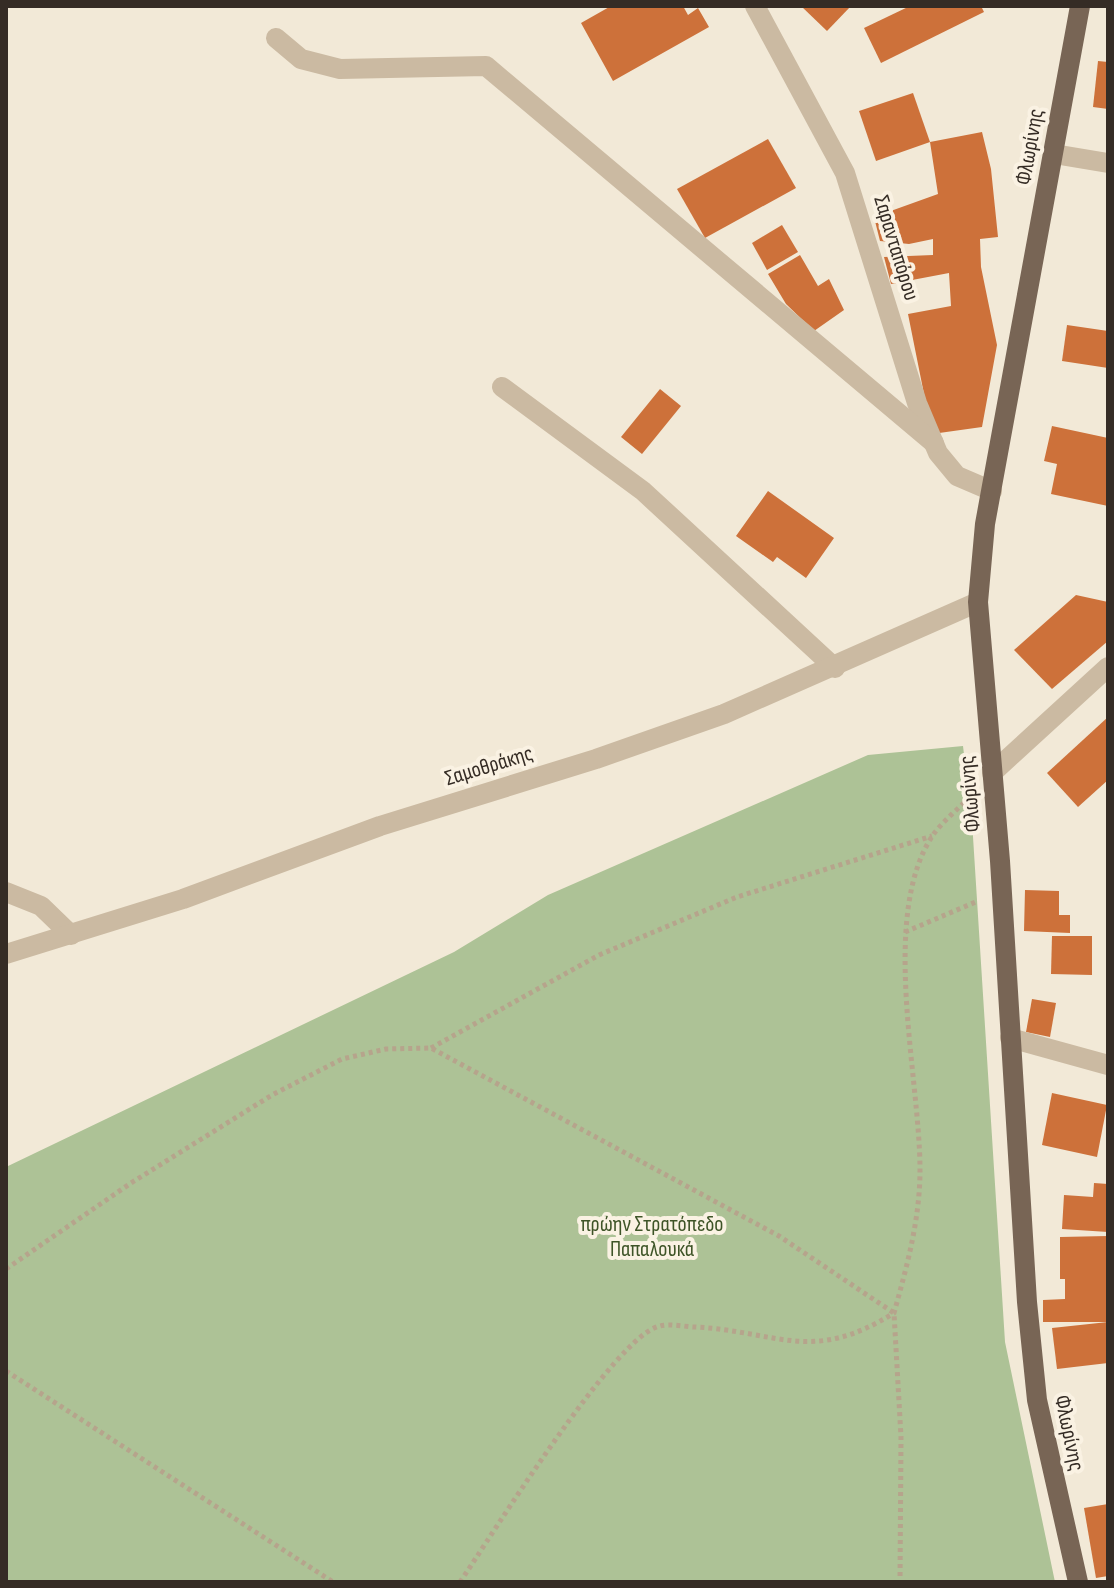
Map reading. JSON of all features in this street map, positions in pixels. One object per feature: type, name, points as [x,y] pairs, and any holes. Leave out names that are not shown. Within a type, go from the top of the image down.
[{"type":"main road","name":"Φλωρίνης","points":[[1078,1582],[1033,1369],[978,602],[982,546],[1080,6]]},
{"type":"street","name":"Σαρανταπόρου","points":[[755,6],[845,173],[917,403],[934,443],[948,468],[957,476],[992,491]]},
{"type":"street","points":[[276,38],[301,59],[340,69],[486,66],[934,443]]},
{"type":"street","points":[[1054,154],[1108,163]]},
{"type":"street","points":[[502,387],[643,491],[835,668]]},
{"type":"street","name":"Σαμοθράκης","points":[[6,954],[71,935],[380,826],[668,734],[835,668],[978,602]]},
{"type":"street","points":[[992,773],[1108,667]]},
{"type":"street","points":[[6,892],[41,906],[71,935]]},
{"type":"street","points":[[1010,1038],[1108,1065]]},
{"type":"path","points":[[900,1582],[901,1437],[894,1313],[912,1247],[920,1171],[905,932],[914,880],[933,836],[992,773]]},
{"type":"path","points":[[6,1269],[131,1183],[272,1095],[342,1059],[386,1049],[431,1048],[599,955],[737,897],[933,836]]},
{"type":"path","points":[[905,932],[1001,891]]},
{"type":"path","points":[[431,1048],[779,1236],[894,1313]]},
{"type":"path","points":[[460,1582],[581,1406],[628,1346],[658,1326],[722,1329],[796,1344],[865,1332],[894,1313]]},
{"type":"path","points":[[6,1371],[333,1582]]},
{"type":"green space","name":"πρώην Στρατόπεδο Παπαλουκά","points":[[963,746],[972,821],[1005,1342],[1055,1582],[6,1582],[6,1167],[454,952],[548,895],[868,755]]},
{"type":"building","points":[[611,6],[683,6],[688,15],[698,8],[709,27],[613,81],[581,23]]},
{"type":"building","points":[[801,6],[851,6],[827,31]]},
{"type":"building","points":[[910,6],[981,6],[984,12],[881,63],[864,28]]},
{"type":"building","points":[[1098,61],[1108,62],[1108,109],[1093,107]]},
{"type":"building","points":[[913,93],[930,142],[876,161],[859,111]]},
{"type":"building","points":[[982,132],[991,169],[998,237],[980,239],[981,267],[997,345],[982,427],[932,434],[908,314],[951,306],[949,273],[891,284],[884,257],[933,255],[933,239],[909,244],[880,241],[874,217],[938,194],[930,142]]},
{"type":"building","points":[[768,139],[796,188],[705,238],[677,189]]},
{"type":"building","points":[[782,225],[798,252],[767,270],[752,243]]},
{"type":"building","points":[[800,255],[818,286],[829,279],[844,310],[814,331],[786,304],[768,274]]},
{"type":"building","points":[[1067,325],[1108,331],[1108,368],[1062,361]]},
{"type":"building","points":[[660,389],[681,406],[642,454],[621,437]]},
{"type":"building","points":[[1052,426],[1108,438],[1108,506],[1051,494],[1057,464],[1044,461]]},
{"type":"building","points":[[768,491],[834,538],[806,578],[777,557],[773,562],[736,536]]},
{"type":"building","points":[[1076,595],[1108,602],[1108,641],[1052,689],[1014,650]]},
{"type":"building","points":[[1108,717],[1108,780],[1078,807],[1047,773]]},
{"type":"building","points":[[1025,890],[1059,891],[1059,915],[1070,915],[1070,933],[1024,931]]},
{"type":"building","points":[[1052,936],[1092,936],[1092,975],[1051,974]]},
{"type":"building","points":[[1032,999],[1056,1003],[1050,1037],[1026,1032]]},
{"type":"building","points":[[1052,1093],[1107,1105],[1097,1157],[1042,1145]]},
{"type":"building","points":[[1094,1183],[1108,1184],[1108,1232],[1062,1229],[1064,1195],[1093,1197]]},
{"type":"building","points":[[1108,1236],[1108,1322],[1043,1322],[1043,1300],[1065,1299],[1065,1279],[1060,1279],[1060,1237]]},
{"type":"building","points":[[1108,1322],[1108,1363],[1057,1369],[1052,1328]]},
{"type":"building","points":[[1108,1504],[1108,1576],[1096,1578],[1084,1508]]}]
